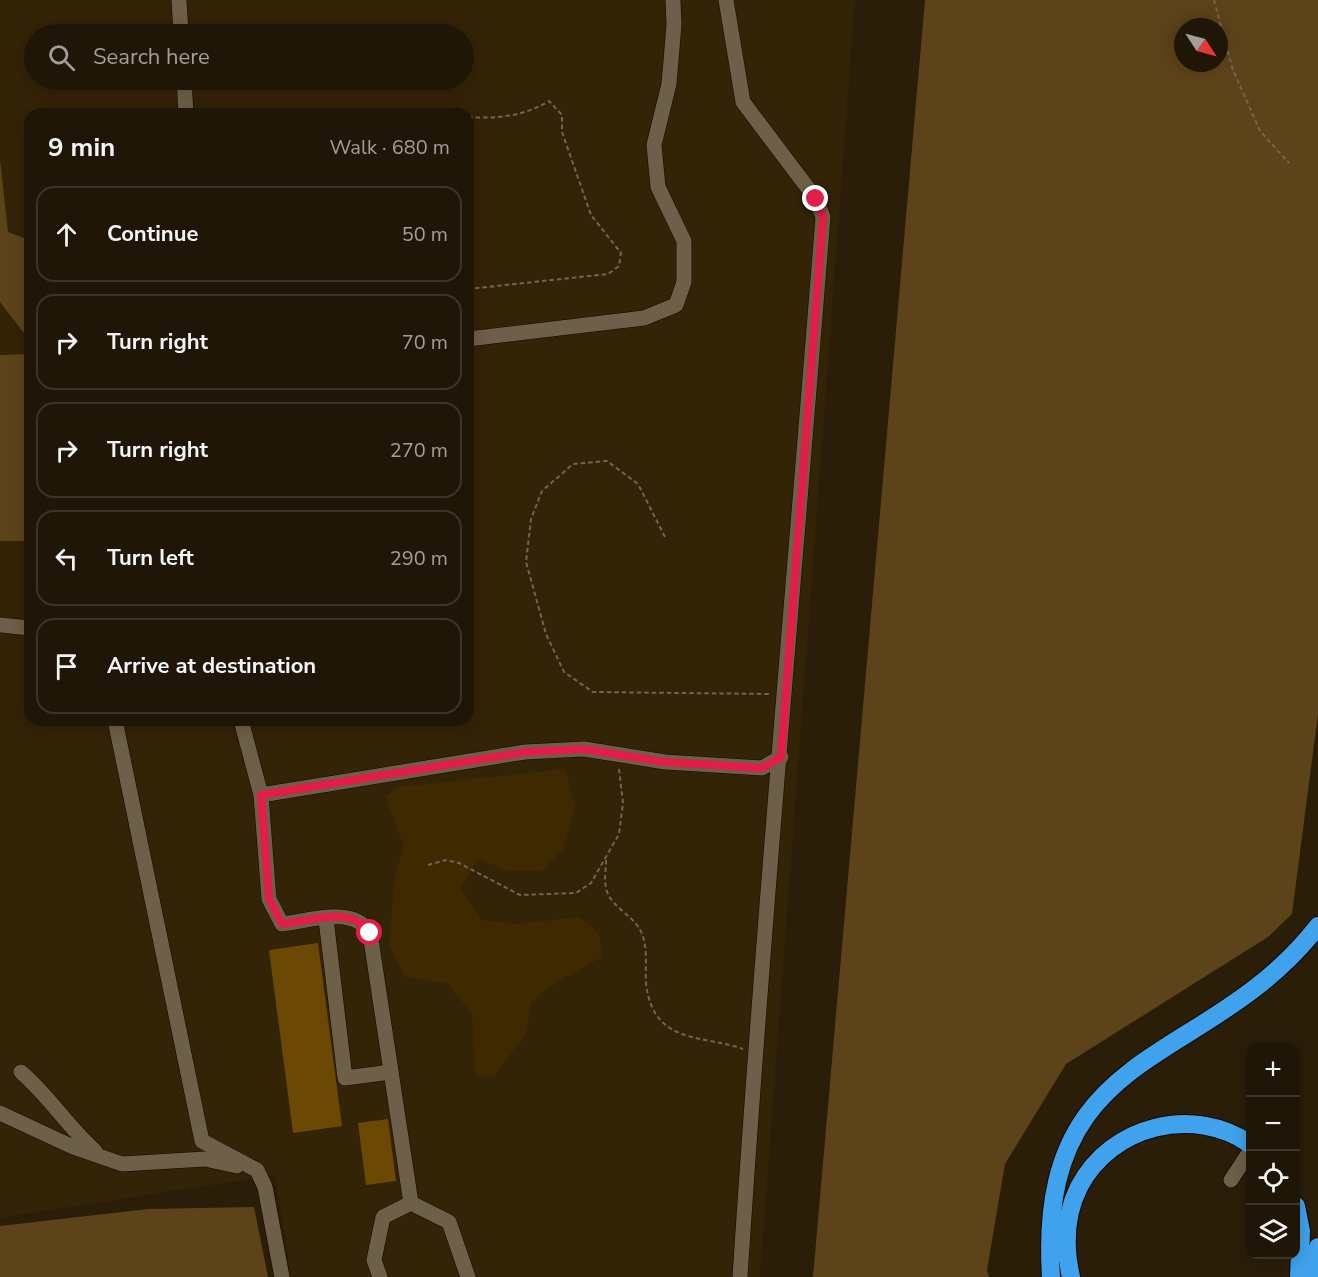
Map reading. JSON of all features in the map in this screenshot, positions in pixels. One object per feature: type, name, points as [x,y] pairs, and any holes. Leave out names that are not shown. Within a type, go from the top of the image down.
[{"type":"highway","points":[[1051,1277],[1051,1209],[1060,1167],[1071,1139],[1090,1110],[1103,1095],[1137,1065],[1271,976],[1293,957],[1318,926]]},
{"type":"highway","points":[[1071,1277],[1066,1245],[1068,1220],[1074,1198],[1091,1168],[1118,1143],[1140,1131],[1183,1124],[1225,1131],[1246,1142]]},
{"type":"highway","points":[[1300,1226],[1300,1254]]},
{"type":"highway","points":[[1313,1277],[1318,1246]]},
{"type":"highway","points":[[1299,1277],[1300,1259]]},
{"type":"lane","points":[[178,0],[180,24]]},
{"type":"lane","points":[[474,338],[644,318],[676,305],[684,282],[684,241],[658,187],[654,145],[669,84],[674,0]]},
{"type":"lane","points":[[726,0],[743,102],[816,199],[823,217],[781,757],[754,1053],[740,1277]]},
{"type":"lane","points":[[185,90],[186,108]]},
{"type":"lane","points":[[0,625],[24,627]]},
{"type":"lane","points":[[116,726],[202,1141],[258,1171],[266,1187],[282,1277]]},
{"type":"lane","points":[[243,726],[261,795],[269,899],[282,924],[346,916],[364,922],[370,933],[411,1203]]},
{"type":"lane","points":[[261,795],[525,752],[584,749],[664,762],[762,768],[781,757]]},
{"type":"lane","points":[[326,919],[345,1078],[391,1072]]},
{"type":"lane","points":[[21,1072],[55,1106],[79,1137],[102,1156]]},
{"type":"lane","points":[[43,1079],[55,1106]]},
{"type":"lane","points":[[0,1113],[73,1147],[122,1164],[205,1159],[258,1171]]},
{"type":"lane","points":[[1231,1180],[1246,1158]]},
{"type":"lane","points":[[380,1277],[374,1260],[383,1217],[411,1203]]},
{"type":"lane","points":[[411,1203],[449,1222],[468,1277]]},
{"type":"path","points":[[1214,0],[1233,70],[1260,131],[1289,163]]},
{"type":"path","points":[[474,117],[531,112],[549,101],[562,115],[562,132],[591,215],[621,253],[619,266],[608,274],[474,288]]},
{"type":"path","points":[[665,537],[638,484],[607,461],[573,464],[542,491],[531,519],[526,561],[546,634],[564,672],[593,692],[786,694]]},
{"type":"path","points":[[428,865],[446,860],[459,863],[520,895],[576,893],[591,883],[619,834],[623,803],[617,754]]},
{"type":"path","points":[[606,860],[606,890],[619,909],[635,920],[643,935],[646,986],[654,1013],[671,1029],[689,1038],[728,1044],[754,1053]]},
{"type":"shaded area","points":[[0,0],[855,0],[760,1277],[291,1277],[275,1175],[0,1218]]},
{"type":"shaded area","points":[[925,0],[1318,0],[1318,714],[1292,914],[1268,937],[1066,1064],[1005,1164],[987,1270],[989,1277],[813,1277]]},
{"type":"shaded area","points":[[0,159],[8,232],[24,238],[24,333],[0,302]]},
{"type":"shaded area","points":[[24,354],[24,541],[0,541],[0,355]]},
{"type":"shaded area","points":[[565,769],[575,806],[563,849],[542,871],[509,871],[478,859],[461,888],[481,920],[517,924],[579,917],[599,933],[602,957],[549,987],[531,1003],[526,1034],[493,1077],[475,1074],[472,1014],[448,984],[404,976],[389,944],[395,874],[404,846],[385,796],[399,787]]},
{"type":"shaded area","points":[[254,1207],[268,1277],[0,1277],[0,1226],[148,1209]]},
{"type":"building","points":[[318,943],[342,1126],[293,1133],[269,950]]},
{"type":"building","points":[[388,1119],[396,1181],[366,1185],[358,1123]]},
{"type":"route","points":[[370,933],[364,922],[346,916],[282,924],[269,899],[261,795],[525,752],[584,749],[664,762],[762,768],[781,757],[823,217],[816,199]]}]
